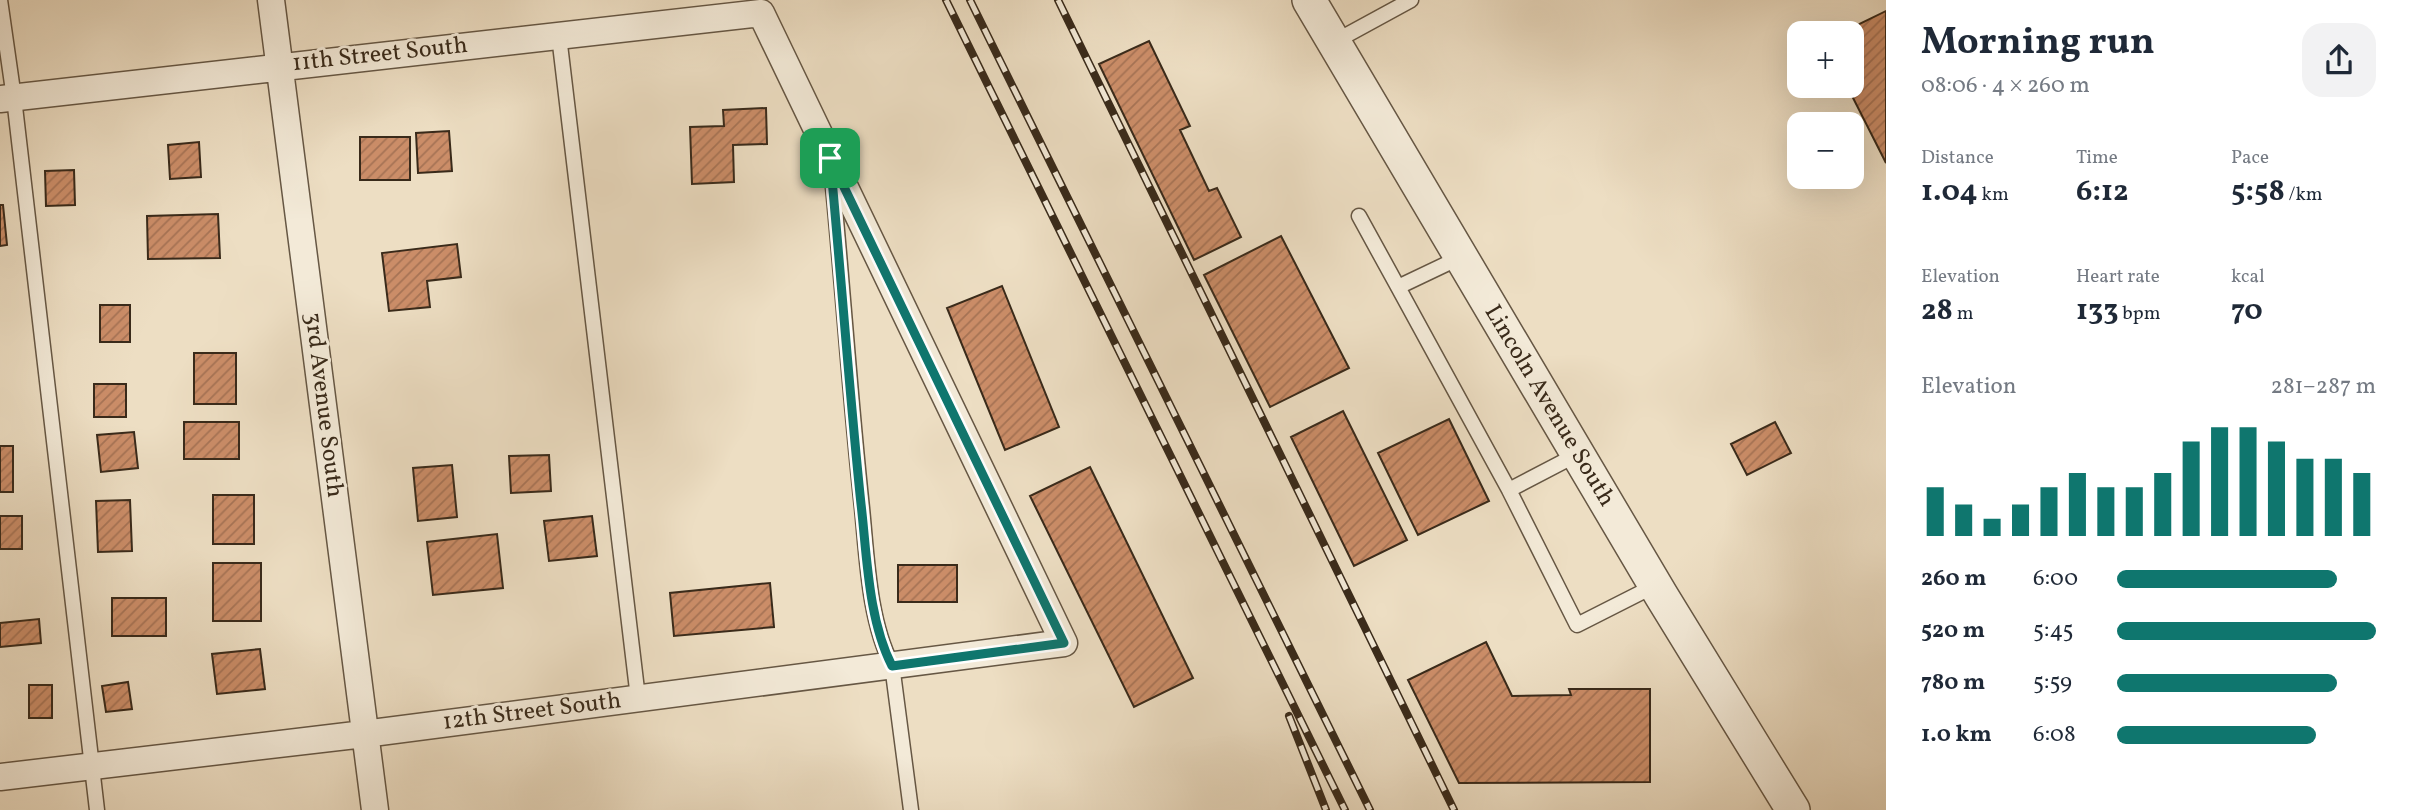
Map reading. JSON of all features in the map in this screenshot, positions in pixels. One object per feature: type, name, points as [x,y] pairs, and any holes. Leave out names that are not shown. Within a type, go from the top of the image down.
[{"type":"street","name":"3rd Avenue South","points":[[271,0],[375,810]]},
{"type":"street","name":"Lincoln Avenue South","points":[[1309,0],[1656,585],[1793,810]]},
{"type":"street","name":"11th Street South","points":[[7,99],[761,13],[830,158]]},
{"type":"street","name":"12th Street South","points":[[0,778],[364,734],[1064,643],[830,158]]},
{"type":"lane","points":[[0,0],[7,99],[97,810]]},
{"type":"lane","points":[[1334,42],[1411,0]]},
{"type":"lane","points":[[559,36],[638,698]]},
{"type":"lane","points":[[830,158],[854,436],[869,573],[884,650],[892,666],[911,810]]},
{"type":"lane","points":[[1359,216],[1509,490],[1577,625],[1656,585]]},
{"type":"lane","points":[[1398,287],[1461,257]]},
{"type":"lane","points":[[1509,490],[1578,454]]},
{"type":"building","points":[[1886,11],[1886,163],[1864,120],[1864,112],[1860,112],[1853,98],[1864,98],[1864,22]]},
{"type":"building","points":[[1149,41],[1190,126],[1180,130],[1209,191],[1217,188],[1241,237],[1194,260],[1099,64]]},
{"type":"building","points":[[766,108],[767,144],[733,145],[734,182],[692,184],[690,127],[724,126],[723,110]]},
{"type":"building","points":[[449,131],[452,171],[418,173],[416,133]]},
{"type":"building","points":[[360,137],[410,137],[410,180],[360,180]]},
{"type":"building","points":[[199,142],[201,177],[170,179],[168,145]]},
{"type":"building","points":[[74,170],[75,205],[46,206],[45,171]]},
{"type":"building","points":[[0,205],[3,205],[7,245],[0,246]]},
{"type":"building","points":[[218,214],[220,258],[148,259],[147,216]]},
{"type":"building","points":[[1281,236],[1349,368],[1270,407],[1204,275]]},
{"type":"building","points":[[457,244],[461,277],[427,281],[430,307],[389,311],[382,253]]},
{"type":"building","points":[[1002,286],[1059,427],[1005,450],[947,308]]},
{"type":"building","points":[[100,305],[130,305],[130,342],[100,342]]},
{"type":"building","points":[[194,353],[236,353],[236,404],[194,404]]},
{"type":"building","points":[[94,384],[126,384],[126,417],[94,417]]},
{"type":"building","points":[[1343,411],[1407,540],[1354,566],[1291,437]]},
{"type":"building","points":[[1449,419],[1489,501],[1418,535],[1378,453]]},
{"type":"building","points":[[184,422],[239,422],[239,459],[184,459]]},
{"type":"building","points":[[1775,422],[1791,453],[1747,475],[1731,444]]},
{"type":"building","points":[[134,432],[138,468],[101,472],[97,435]]},
{"type":"building","points":[[0,446],[13,446],[13,492],[0,492]]},
{"type":"building","points":[[549,455],[551,491],[511,493],[509,456]]},
{"type":"building","points":[[452,465],[457,517],[418,521],[413,468]]},
{"type":"building","points":[[1090,467],[1193,678],[1134,707],[1030,496]]},
{"type":"building","points":[[213,495],[254,495],[254,544],[213,544]]},
{"type":"building","points":[[130,500],[132,551],[98,552],[96,501]]},
{"type":"building","points":[[0,516],[22,516],[22,549],[0,549]]},
{"type":"building","points":[[592,516],[597,556],[549,561],[544,521]]},
{"type":"building","points":[[497,534],[503,588],[433,595],[427,542]]},
{"type":"building","points":[[213,563],[261,563],[261,621],[213,621]]},
{"type":"building","points":[[898,565],[957,565],[957,602],[898,602]]},
{"type":"building","points":[[770,583],[774,627],[674,636],[670,593]]},
{"type":"building","points":[[112,598],[166,598],[166,636],[112,636]]},
{"type":"building","points":[[39,619],[41,643],[0,647],[0,623]]},
{"type":"building","points":[[1486,642],[1512,696],[1571,695],[1569,689],[1650,689],[1650,782],[1459,783],[1408,680]]},
{"type":"building","points":[[260,649],[265,689],[217,694],[212,654]]},
{"type":"building","points":[[128,682],[132,709],[106,712],[102,686]]},
{"type":"building","points":[[29,685],[52,685],[52,718],[29,718]]},
{"type":"railway","points":[[946,0],[1345,810]]},
{"type":"railway","points":[[970,0],[1370,810]]},
{"type":"railway","points":[[1058,0],[1454,810]]},
{"type":"railway","points":[[1289,716],[1326,810]]},
{"type":"route","points":[[830,158],[1064,643],[892,666],[884,650],[869,573],[854,436],[830,158]]}]
